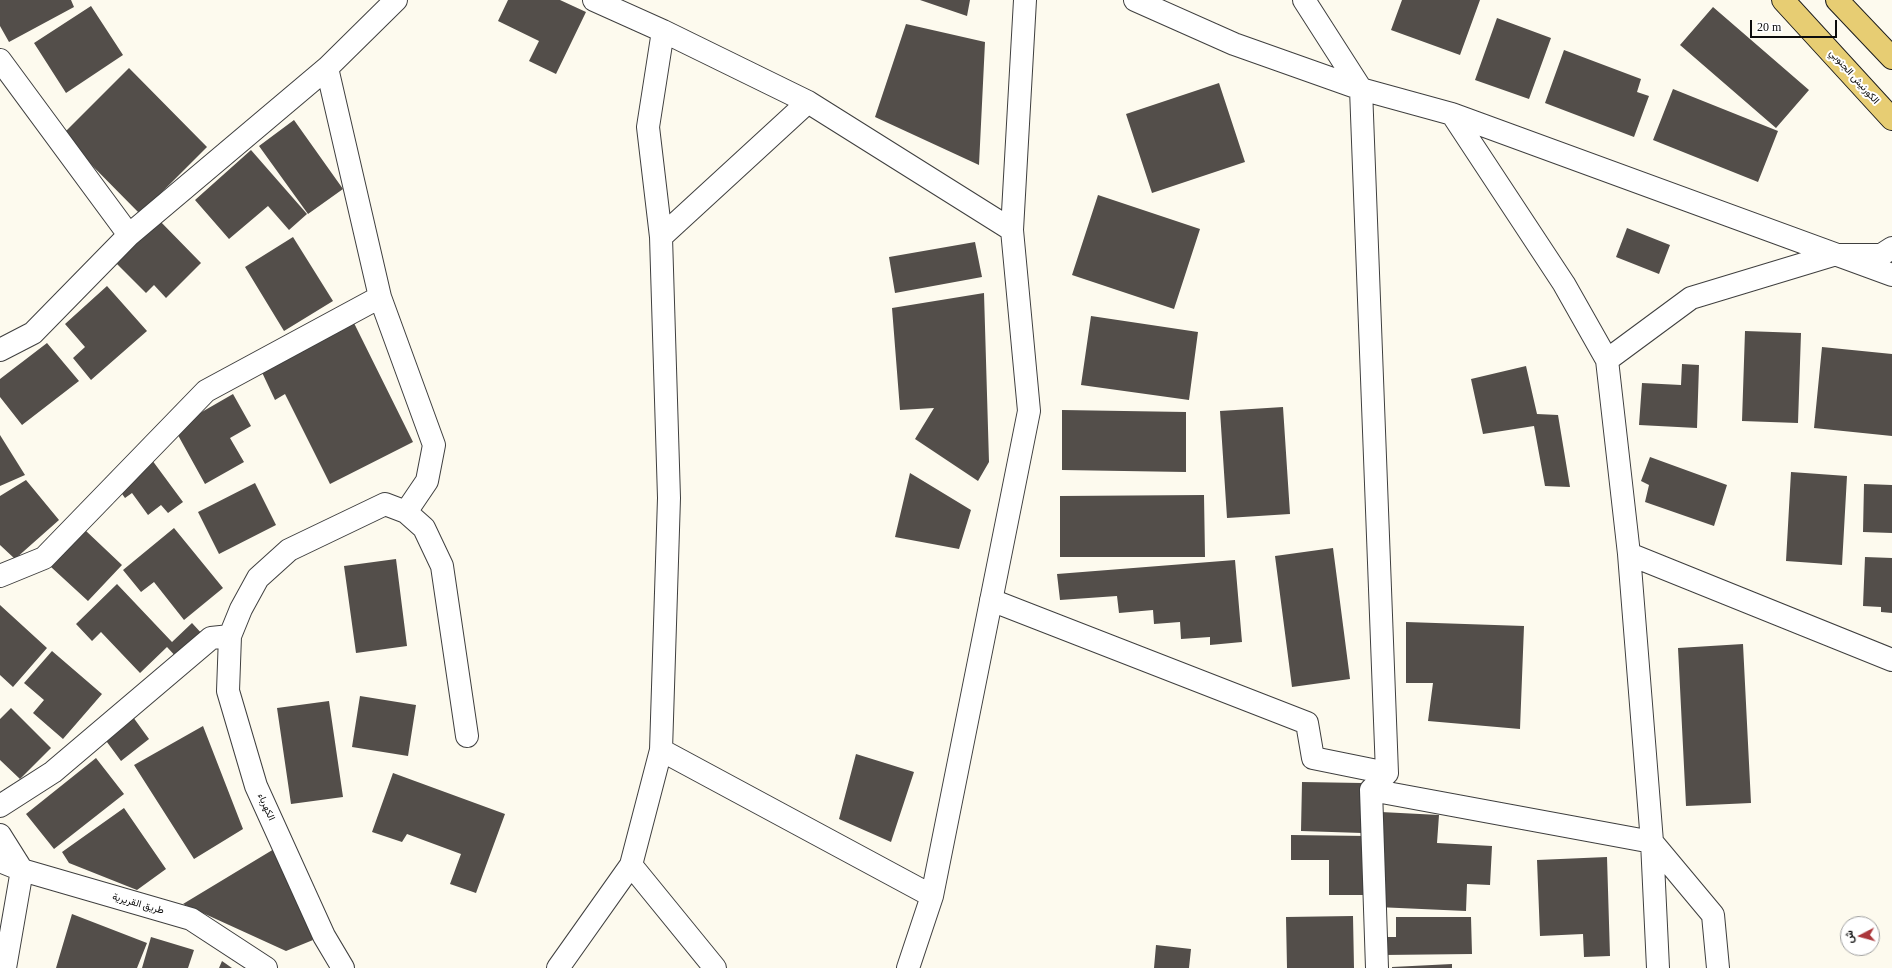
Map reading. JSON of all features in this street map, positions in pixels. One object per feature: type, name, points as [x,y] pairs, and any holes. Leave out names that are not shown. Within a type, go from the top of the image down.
[{"type":"main road","name":"الكورنيش الجنوبي","points":[[1784,0],[1892,119]]},
{"type":"main road","points":[[1837,0],[1892,58]]},
{"type":"street","points":[[0,350],[33,334],[129,236],[327,68],[396,0]]},
{"type":"street","points":[[594,0],[663,31],[808,102],[1012,230]]},
{"type":"street","points":[[908,968],[932,896],[1029,411],[1012,230],[1025,0]]},
{"type":"street","points":[[1135,0],[1234,44],[1360,89],[1452,114],[1833,255],[1892,275]]},
{"type":"street","points":[[1304,0],[1360,89],[1387,773],[1371,790],[1377,968]]},
{"type":"street","points":[[558,968],[631,865],[661,750],[669,498],[661,237],[648,127],[663,31]]},
{"type":"street","points":[[0,60],[129,236]]},
{"type":"street","points":[[327,68],[380,297],[434,445],[426,481],[406,512]]},
{"type":"street","points":[[661,237],[808,102]]},
{"type":"street","points":[[1452,114],[1564,284],[1607,360],[1630,554],[1652,842],[1658,968]]},
{"type":"street","points":[[1607,360],[1691,298],[1833,255],[1881,255],[1892,248]]},
{"type":"street","points":[[0,576],[44,558],[206,392],[380,297]]},
{"type":"street","points":[[0,806],[53,772],[211,638],[230,636],[241,609],[258,578],[289,550],[385,504],[406,512],[424,528],[442,566],[467,736]]},
{"type":"street","points":[[1630,554],[1892,660]]},
{"type":"street","points":[[991,600],[1307,723],[1313,758],[1387,773]]},
{"type":"street","name":"الكهرباء","points":[[230,636],[228,691],[256,786],[324,936],[343,968]]},
{"type":"street","points":[[661,750],[932,896]]},
{"type":"street","points":[[1371,790],[1652,842],[1713,916],[1718,968]]},
{"type":"street","points":[[0,835],[22,870],[5,968]]},
{"type":"street","name":"طريق القريرية","points":[[0,861],[22,870],[191,920],[266,968]]},
{"type":"street","points":[[631,865],[715,968]]},
{"type":"building","points":[[0,0],[71,0],[74,7],[9,42],[0,26]]},
{"type":"building","points":[[508,0],[560,0],[586,12],[556,74],[529,61],[539,41],[498,21]]},
{"type":"building","points":[[920,0],[970,0],[967,16]]},
{"type":"building","points":[[1402,0],[1480,0],[1460,55],[1391,30]]},
{"type":"building","points":[[91,6],[123,55],[66,93],[34,43]]},
{"type":"building","points":[[1713,7],[1809,90],[1776,128],[1680,45]]},
{"type":"building","points":[[1497,18],[1551,38],[1529,99],[1475,80]]},
{"type":"building","points":[[906,24],[985,42],[979,165],[875,117]]},
{"type":"building","points":[[1564,50],[1641,79],[1637,92],[1649,96],[1634,137],[1545,103]]},
{"type":"building","points":[[129,68],[207,147],[140,214],[62,135]]},
{"type":"building","points":[[1219,83],[1245,162],[1152,193],[1126,114]]},
{"type":"building","points":[[1673,89],[1778,131],[1758,182],[1653,140]]},
{"type":"building","points":[[294,120],[343,189],[308,214],[259,146]]},
{"type":"building","points":[[251,150],[307,214],[289,230],[268,206],[229,239],[195,200]]},
{"type":"building","points":[[1098,195],[1200,229],[1174,309],[1072,275]]},
{"type":"building","points":[[157,218],[201,263],[166,298],[154,285],[146,293],[114,261]]},
{"type":"building","points":[[1627,228],[1670,245],[1659,274],[1616,257]]},
{"type":"building","points":[[293,237],[333,301],[284,331],[245,267]]},
{"type":"building","points":[[975,242],[982,277],[895,293],[889,257]]},
{"type":"building","points":[[107,286],[147,331],[91,380],[73,358],[85,347],[65,324]]},
{"type":"building","points":[[984,293],[989,462],[978,481],[915,439],[934,408],[900,410],[892,308]]},
{"type":"building","points":[[1091,316],[1198,332],[1189,400],[1081,385]]},
{"type":"building","points":[[352,319],[413,442],[330,484],[285,394],[275,400],[259,366]]},
{"type":"building","points":[[1745,331],[1801,333],[1798,423],[1742,421]]},
{"type":"building","points":[[47,343],[79,381],[22,425],[0,397],[0,379]]},
{"type":"building","points":[[1822,347],[1892,354],[1892,436],[1814,428]]},
{"type":"building","points":[[1682,364],[1699,365],[1697,428],[1639,425],[1642,383],[1681,385]]},
{"type":"building","points":[[1526,366],[1537,414],[1558,415],[1570,487],[1545,486],[1534,426],[1483,434],[1471,379]]},
{"type":"building","points":[[233,394],[251,426],[230,438],[244,462],[205,484],[174,428]]},
{"type":"building","points":[[1283,407],[1290,514],[1227,518],[1220,411]]},
{"type":"building","points":[[1062,410],[1186,412],[1186,472],[1062,470]]},
{"type":"building","points":[[0,435],[25,475],[0,486]]},
{"type":"building","points":[[1650,457],[1727,485],[1714,526],[1645,502],[1649,485],[1641,481]]},
{"type":"building","points":[[152,460],[183,502],[168,513],[161,505],[148,515],[132,493],[125,498],[117,487]]},
{"type":"building","points":[[1791,472],[1847,476],[1842,565],[1786,561]]},
{"type":"building","points":[[910,473],[971,510],[959,549],[895,537]]},
{"type":"building","points":[[26,480],[59,520],[15,559],[0,545],[0,496]]},
{"type":"building","points":[[255,483],[276,525],[219,554],[198,512]]},
{"type":"building","points":[[1864,484],[1892,485],[1892,533],[1863,532]]},
{"type":"building","points":[[1204,495],[1205,557],[1060,557],[1060,496]]},
{"type":"building","points":[[174,528],[223,588],[184,620],[154,582],[141,592],[123,570]]},
{"type":"building","points":[[85,530],[122,565],[88,601],[51,567]]},
{"type":"building","points":[[1333,548],[1350,679],[1292,687],[1275,556]]},
{"type":"building","points":[[1865,557],[1892,558],[1892,613],[1881,612],[1881,607],[1863,606]]},
{"type":"building","points":[[396,559],[407,646],[356,653],[344,566]]},
{"type":"building","points":[[1235,560],[1242,642],[1210,645],[1210,637],[1181,639],[1180,622],[1154,624],[1153,610],[1119,613],[1117,596],[1060,600],[1057,574]]},
{"type":"building","points":[[117,584],[172,642],[192,623],[204,636],[179,660],[167,647],[140,673],[101,632],[92,641],[76,624]]},
{"type":"building","points":[[0,605],[47,648],[13,687],[0,675]]},
{"type":"building","points":[[1406,622],[1524,626],[1520,729],[1428,721],[1433,683],[1406,683]]},
{"type":"building","points":[[1743,644],[1751,803],[1686,806],[1678,648]]},
{"type":"building","points":[[52,651],[102,694],[63,739],[33,713],[44,700],[24,683]]},
{"type":"building","points":[[360,696],[416,705],[408,756],[352,747]]},
{"type":"building","points":[[329,701],[343,797],[291,804],[277,708]]},
{"type":"building","points":[[11,708],[51,748],[20,779],[0,760],[0,719]]},
{"type":"building","points":[[133,717],[149,739],[121,761],[104,738]]},
{"type":"building","points":[[203,726],[243,829],[194,859],[134,765]]},
{"type":"building","points":[[856,754],[914,772],[891,842],[839,819]]},
{"type":"building","points":[[96,758],[124,794],[54,849],[26,814]]},
{"type":"building","points":[[393,773],[505,814],[476,893],[450,884],[461,854],[407,834],[402,842],[372,832]]},
{"type":"building","points":[[1302,782],[1362,783],[1362,833],[1301,831]]},
{"type":"building","points":[[124,808],[166,869],[137,890],[69,863],[62,852]]},
{"type":"building","points":[[1381,812],[1439,815],[1437,843],[1492,846],[1490,885],[1467,884],[1466,911],[1377,907]]},
{"type":"building","points":[[1291,835],[1367,836],[1366,895],[1329,895],[1329,860],[1291,860]]},
{"type":"building","points":[[279,846],[313,940],[286,951],[183,904]]},
{"type":"building","points":[[1607,857],[1610,956],[1584,957],[1583,934],[1540,936],[1537,860]]},
{"type":"building","points":[[72,914],[147,943],[137,968],[56,968]]},
{"type":"building","points":[[1353,916],[1354,968],[1287,968],[1286,917]]},
{"type":"building","points":[[1396,917],[1471,917],[1472,954],[1383,955],[1383,937],[1396,937]]},
{"type":"building","points":[[151,937],[194,950],[188,968],[142,968]]},
{"type":"building","points":[[1156,945],[1191,949],[1189,968],[1154,968]]},
{"type":"building","points":[[222,961],[232,968],[219,968]]},
{"type":"building","points":[[1452,964],[1452,968],[1392,968],[1392,967]]}]
